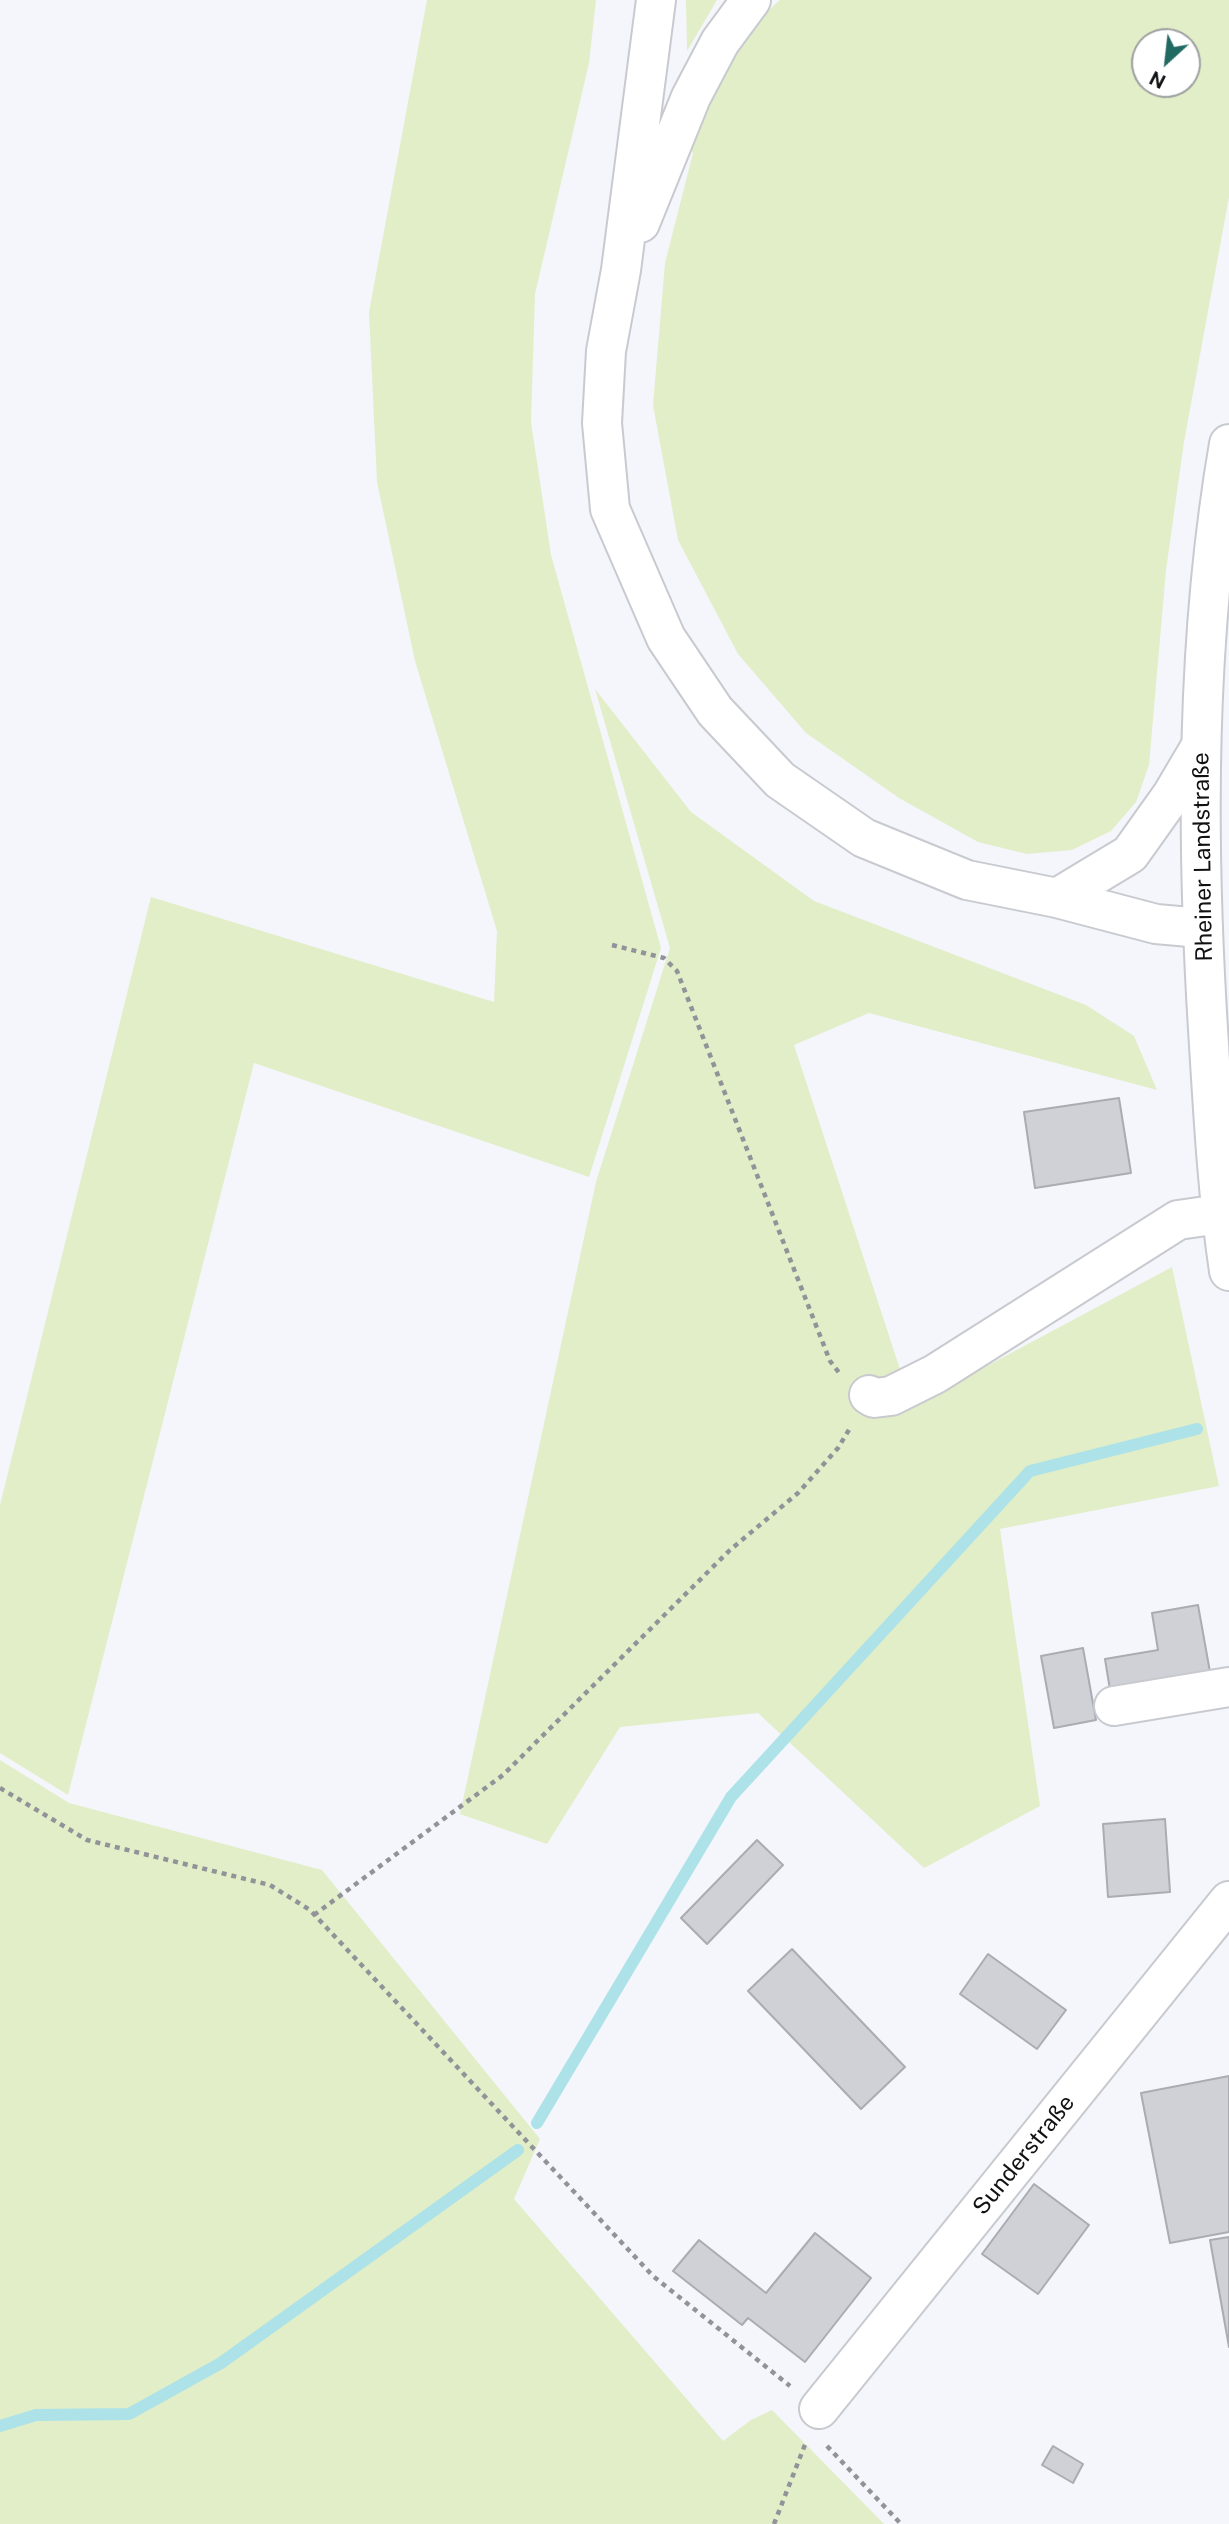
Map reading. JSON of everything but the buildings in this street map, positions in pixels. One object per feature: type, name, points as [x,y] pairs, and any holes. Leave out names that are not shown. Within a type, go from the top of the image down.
[{"type":"main road","points":[[656,0],[621,270],[606,351],[602,423],[610,509],[666,638],[715,711],[780,779],[864,838],[967,880],[1057,898],[1156,924],[1201,928]]},
{"type":"main road","points":[[621,270],[691,97],[720,42],[751,0]]},
{"type":"main road","name":"Rheiner Landstraße","points":[[1229,444],[1211,581],[1201,746],[1201,928],[1220,1214],[1229,1271]]},
{"type":"main road","points":[[1057,898],[1130,854],[1172,795],[1201,746]]},
{"type":"main road","points":[[869,1395],[874,1398],[891,1396],[935,1374],[1178,1220],[1220,1214]]},
{"type":"main road","points":[[1114,1706],[1229,1687]]},
{"type":"main road","name":"Sunderstraße","points":[[819,2409],[1229,1901]]},
{"type":"path","points":[[314,1915],[503,1775],[730,1550],[798,1493],[838,1448],[869,1395],[846,1382],[830,1361],[677,971],[664,958],[612,945]]},
{"type":"path","points":[[0,1788],[87,1840],[270,1885],[314,1915],[653,2276],[819,2409],[827,2448],[901,2524]]},
{"type":"path","points":[[774,2524],[819,2409]]},
{"type":"green space","points":[[427,0],[596,0],[589,63],[535,294],[531,422],[551,555],[661,948],[589,1177],[254,1063],[68,1795],[0,1753],[0,1505],[151,897],[494,1002],[497,931],[415,661],[377,482],[369,312]]},
{"type":"green space","points":[[686,0],[717,0],[687,51]]},
{"type":"green space","points":[[780,0],[1229,0],[1229,197],[1184,442],[1166,570],[1149,765],[1136,802],[1111,831],[1072,850],[1027,854],[978,842],[899,798],[806,733],[738,654],[678,540],[653,405],[665,263],[693,153],[685,137],[758,20]]},
{"type":"green space","points":[[595,689],[691,812],[814,901],[1086,1005],[1134,1036],[1157,1090],[869,1013],[794,1045],[912,1406],[1172,1267],[1219,1486],[1000,1529],[1040,1806],[924,1868],[758,1713],[620,1727],[547,1844],[460,1814],[596,1182],[670,948]]},
{"type":"green space","points":[[0,1760],[69,1803],[322,1870],[540,2139],[514,2199],[723,2441],[751,2420],[772,2410],[884,2524],[0,2524]]},
{"type":"waterway","points":[[537,2123],[731,1797],[1030,1471],[1197,1429]]},
{"type":"waterway","points":[[0,2426],[36,2415],[129,2414],[221,2363],[518,2150]]}]
